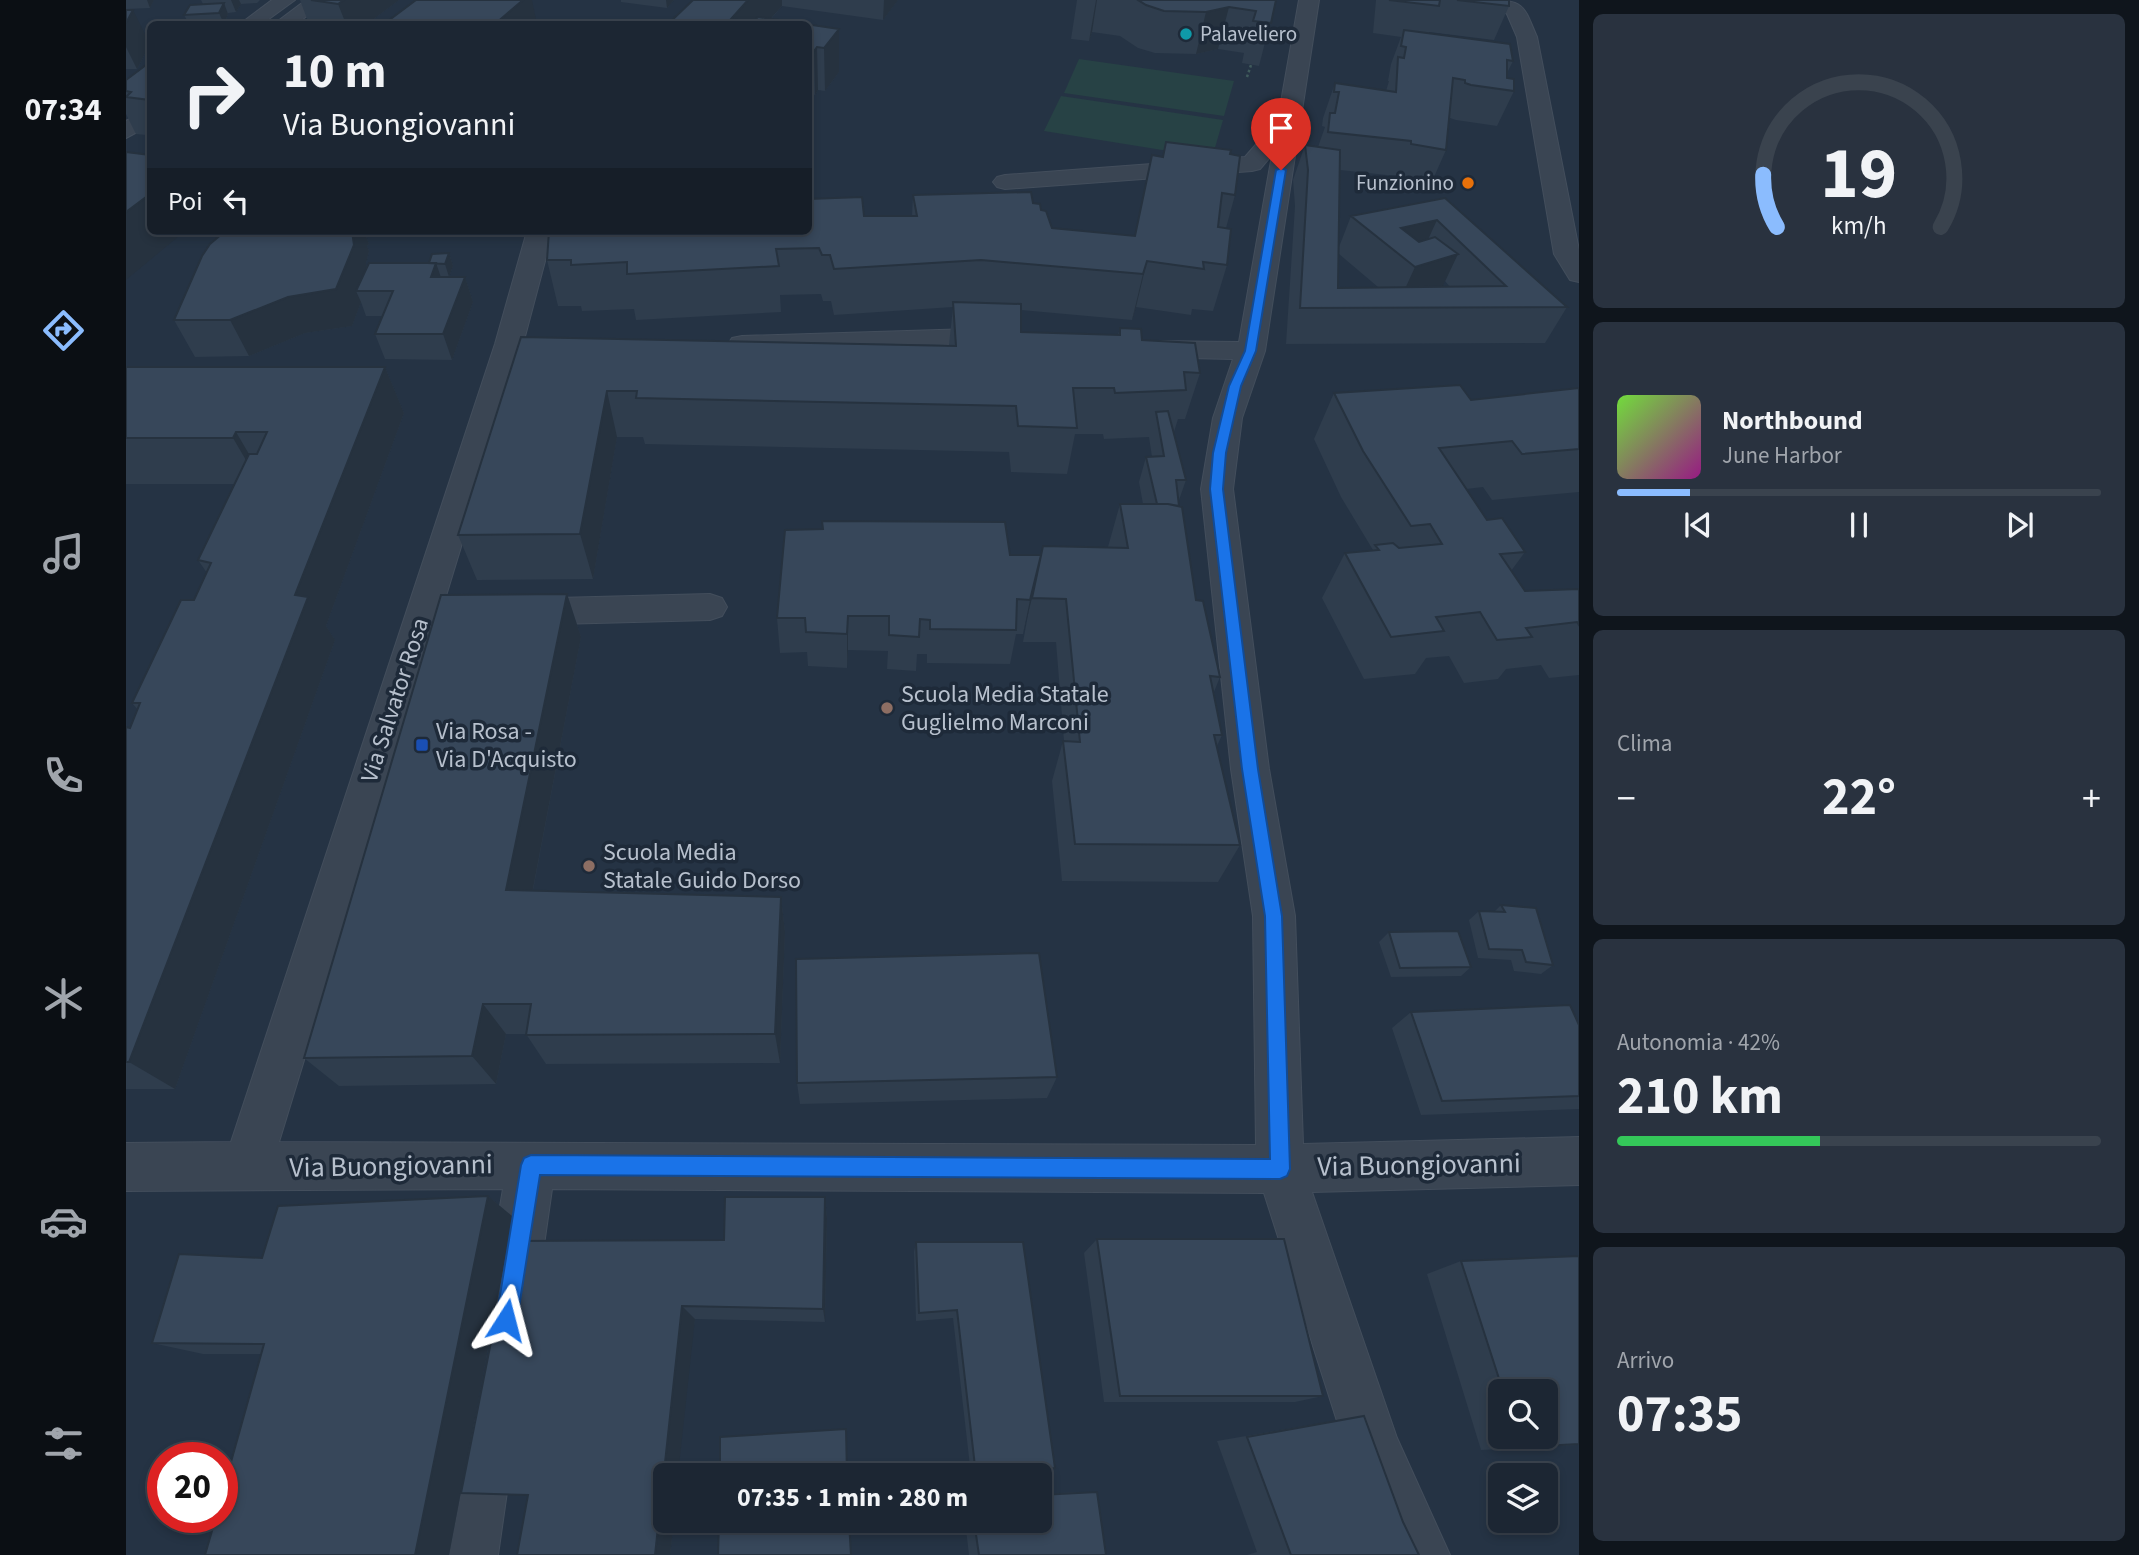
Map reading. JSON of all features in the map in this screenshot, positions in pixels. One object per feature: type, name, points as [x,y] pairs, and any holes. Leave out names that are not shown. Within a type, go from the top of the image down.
[{"type":"street","points":[[254,21],[285,0]]},
{"type":"street","points":[[288,21],[319,0]]},
{"type":"street","points":[[1309,0],[1251,351],[1235,386],[1219,453],[1217,489],[1250,769],[1274,916],[1280,1169],[1372,1446],[1421,1555]]},
{"type":"street","points":[[1503,0],[1516,11],[1527,37],[1567,254],[1579,274]]},
{"type":"street","points":[[126,131],[140,106]]},
{"type":"street","points":[[1005,182],[1252,164],[1289,120]]},
{"type":"street","name":"Via Salvator Rosa","points":[[247,1168],[436,614],[522,345],[536,235]]},
{"type":"street","points":[[709,345],[949,336],[1027,338]]},
{"type":"street","points":[[1113,346],[1151,350],[1251,351]]},
{"type":"street","points":[[491,613],[710,607]]},
{"type":"street","name":"Via Buongiovanni","points":[[126,1167],[531,1165],[1280,1169],[1579,1161]]},
{"type":"street","points":[[503,1339],[531,1165]]},
{"type":"street","points":[[469,1555],[495,1392]]},
{"type":"path","points":[[1247,77],[1251,65]]},
{"type":"green space","points":[[1079,59],[1234,81],[1224,116],[1064,93]]},
{"type":"green space","points":[[1061,96],[1223,120],[1212,158],[1044,131]]},
{"type":"building","points":[[311,0],[344,0],[338,4]]},
{"type":"building","points":[[416,0],[523,0],[498,21],[388,21]]},
{"type":"building","points":[[693,0],[748,0],[731,19],[746,21],[671,21]]},
{"type":"building","points":[[1138,0],[1276,0],[1271,23],[1253,21],[1256,11],[1229,7],[1206,12],[1164,11]]},
{"type":"building","points":[[1389,0],[1440,0],[1439,6]]},
{"type":"building","points":[[1457,0],[1509,0],[1509,6]]},
{"type":"building","points":[[224,3],[219,13],[184,15],[190,5]]},
{"type":"building","points":[[126,10],[133,10],[126,23]]},
{"type":"building","points":[[758,17],[785,21],[754,21]]},
{"type":"building","points":[[812,25],[839,29],[824,48],[817,47],[814,51]]},
{"type":"building","points":[[1404,30],[1510,44],[1513,61],[1507,60],[1507,78],[1514,79],[1514,91],[1471,85],[1465,83],[1465,80],[1453,78],[1446,150],[1411,144],[1411,141],[1328,132],[1330,113],[1335,113],[1339,92],[1334,92],[1335,83],[1396,92],[1398,57],[1404,58],[1406,47],[1401,46]]},
{"type":"building","points":[[147,64],[147,100],[126,97],[131,92],[126,91],[126,80]]},
{"type":"building","points":[[1166,142],[1231,150],[1230,154],[1240,156],[1235,195],[1222,193],[1218,227],[1231,229],[1227,265],[1203,262],[1204,269],[1147,261],[1143,274],[981,260],[834,269],[830,255],[822,255],[819,248],[776,249],[779,266],[627,274],[627,262],[571,265],[571,260],[547,260],[549,235],[812,235],[812,199],[862,197],[864,216],[917,216],[913,195],[1031,192],[1033,203],[1040,204],[1041,210],[1046,211],[1052,228],[1135,236],[1152,155],[1163,157]]},
{"type":"building","points":[[1305,145],[1340,150],[1338,288],[1506,286],[1437,220],[1401,228],[1419,242],[1435,237],[1458,254],[1415,267],[1351,216],[1445,198],[1567,307],[1300,308],[1308,170]]},
{"type":"building","points":[[126,152],[147,155],[147,196],[126,212]]},
{"type":"building","points":[[221,235],[353,235],[354,245],[336,289],[288,297],[230,320],[174,320],[210,244]]},
{"type":"building","points":[[449,253],[445,264],[429,263],[432,254]]},
{"type":"building","points":[[369,263],[436,263],[431,277],[465,277],[443,334],[375,334],[393,291],[356,291]]},
{"type":"building","points":[[953,302],[1021,304],[1021,332],[1120,335],[1120,328],[1141,329],[1142,340],[1195,343],[1200,373],[1184,372],[1186,390],[1115,393],[1114,388],[1073,388],[1077,428],[1018,426],[1016,406],[636,398],[637,391],[607,391],[580,534],[458,535],[521,337],[956,346]]},
{"type":"building","points":[[126,367],[385,367],[295,595],[308,597],[129,1062],[126,1062],[126,727],[130,728],[140,703],[132,703],[181,600],[194,600],[211,563],[198,560],[249,454],[257,454],[267,432],[236,432],[233,438],[126,438]]},
{"type":"building","points":[[1460,385],[1471,400],[1579,388],[1579,449],[1522,454],[1512,441],[1439,448],[1487,520],[1502,518],[1525,552],[1500,554],[1525,591],[1579,589],[1579,625],[1577,622],[1526,628],[1532,637],[1497,640],[1480,612],[1436,617],[1444,631],[1391,637],[1345,553],[1379,550],[1375,545],[1393,543],[1399,548],[1442,544],[1430,524],[1411,526],[1363,451],[1334,393]]},
{"type":"building","points":[[1168,411],[1186,480],[1176,480],[1179,506],[1157,504],[1146,457],[1164,456],[1156,412]]},
{"type":"building","points":[[1120,504],[1168,504],[1182,507],[1196,600],[1203,601],[1220,677],[1210,676],[1222,735],[1214,735],[1240,845],[1075,844],[1063,741],[1080,742],[1066,599],[1032,598],[1043,546],[1128,548]]},
{"type":"building","points":[[822,521],[1005,522],[1010,555],[1041,555],[1030,600],[1017,599],[1016,630],[930,629],[930,620],[920,619],[919,637],[889,635],[889,616],[848,616],[847,634],[806,632],[805,618],[777,618],[785,530],[823,529]]},
{"type":"building","points":[[567,594],[506,890],[781,897],[775,1034],[526,1035],[531,1004],[483,1004],[472,1056],[304,1058],[441,595]]},
{"type":"building","points":[[1501,905],[1536,908],[1553,965],[1526,962],[1522,950],[1489,949],[1479,911],[1505,912]]},
{"type":"building","points":[[1458,931],[1471,967],[1400,968],[1389,932]]},
{"type":"building","points":[[1039,953],[1057,1077],[797,1083],[796,959]]},
{"type":"building","points":[[1570,1005],[1579,1025],[1579,1096],[1442,1101],[1411,1012]]},
{"type":"building","points":[[488,1196],[415,1555],[205,1555],[211,1533],[238,1533],[237,1442],[264,1344],[152,1343],[179,1254],[262,1258],[278,1206]]},
{"type":"building","points":[[725,1197],[825,1197],[823,1309],[682,1306],[665,1463],[653,1463],[653,1533],[657,1533],[655,1555],[517,1555],[528,1495],[461,1493],[511,1241],[724,1240]]},
{"type":"building","points":[[1097,1239],[1284,1239],[1323,1396],[1120,1396]]},
{"type":"building","points":[[916,1242],[1023,1242],[1055,1468],[1052,1468],[1052,1463],[975,1463],[957,1310],[919,1313]]},
{"type":"building","points":[[1579,1256],[1579,1444],[1558,1445],[1558,1379],[1499,1379],[1461,1261]]},
{"type":"building","points":[[1364,1416],[1403,1522],[1419,1555],[1291,1555],[1247,1437]]},
{"type":"building","points":[[846,1429],[847,1463],[720,1463],[720,1437]]},
{"type":"building","points":[[1097,1492],[1106,1555],[979,1555],[976,1533],[1052,1533],[1052,1494]]},
{"type":"building","points":[[719,1533],[850,1533],[851,1555],[718,1555]]},
{"type":"place","name":"Palaveliero","points":[[1186,34]]},
{"type":"place","name":"Funzionino","points":[[1468,183]]},
{"type":"place","name":"Scuola Media Statale Guglielmo Marconi","points":[[887,708]]},
{"type":"place","name":"Via Rosa - Via D'Acquisto","points":[[422,745]]},
{"type":"place","name":"Scuola Media Statale Guido Dorso","points":[[589,866]]},
{"type":"route","points":[[506,1320],[531,1165],[1280,1169],[1274,916],[1250,769],[1217,489],[1219,453],[1235,386],[1251,351],[1281,170]]}]
